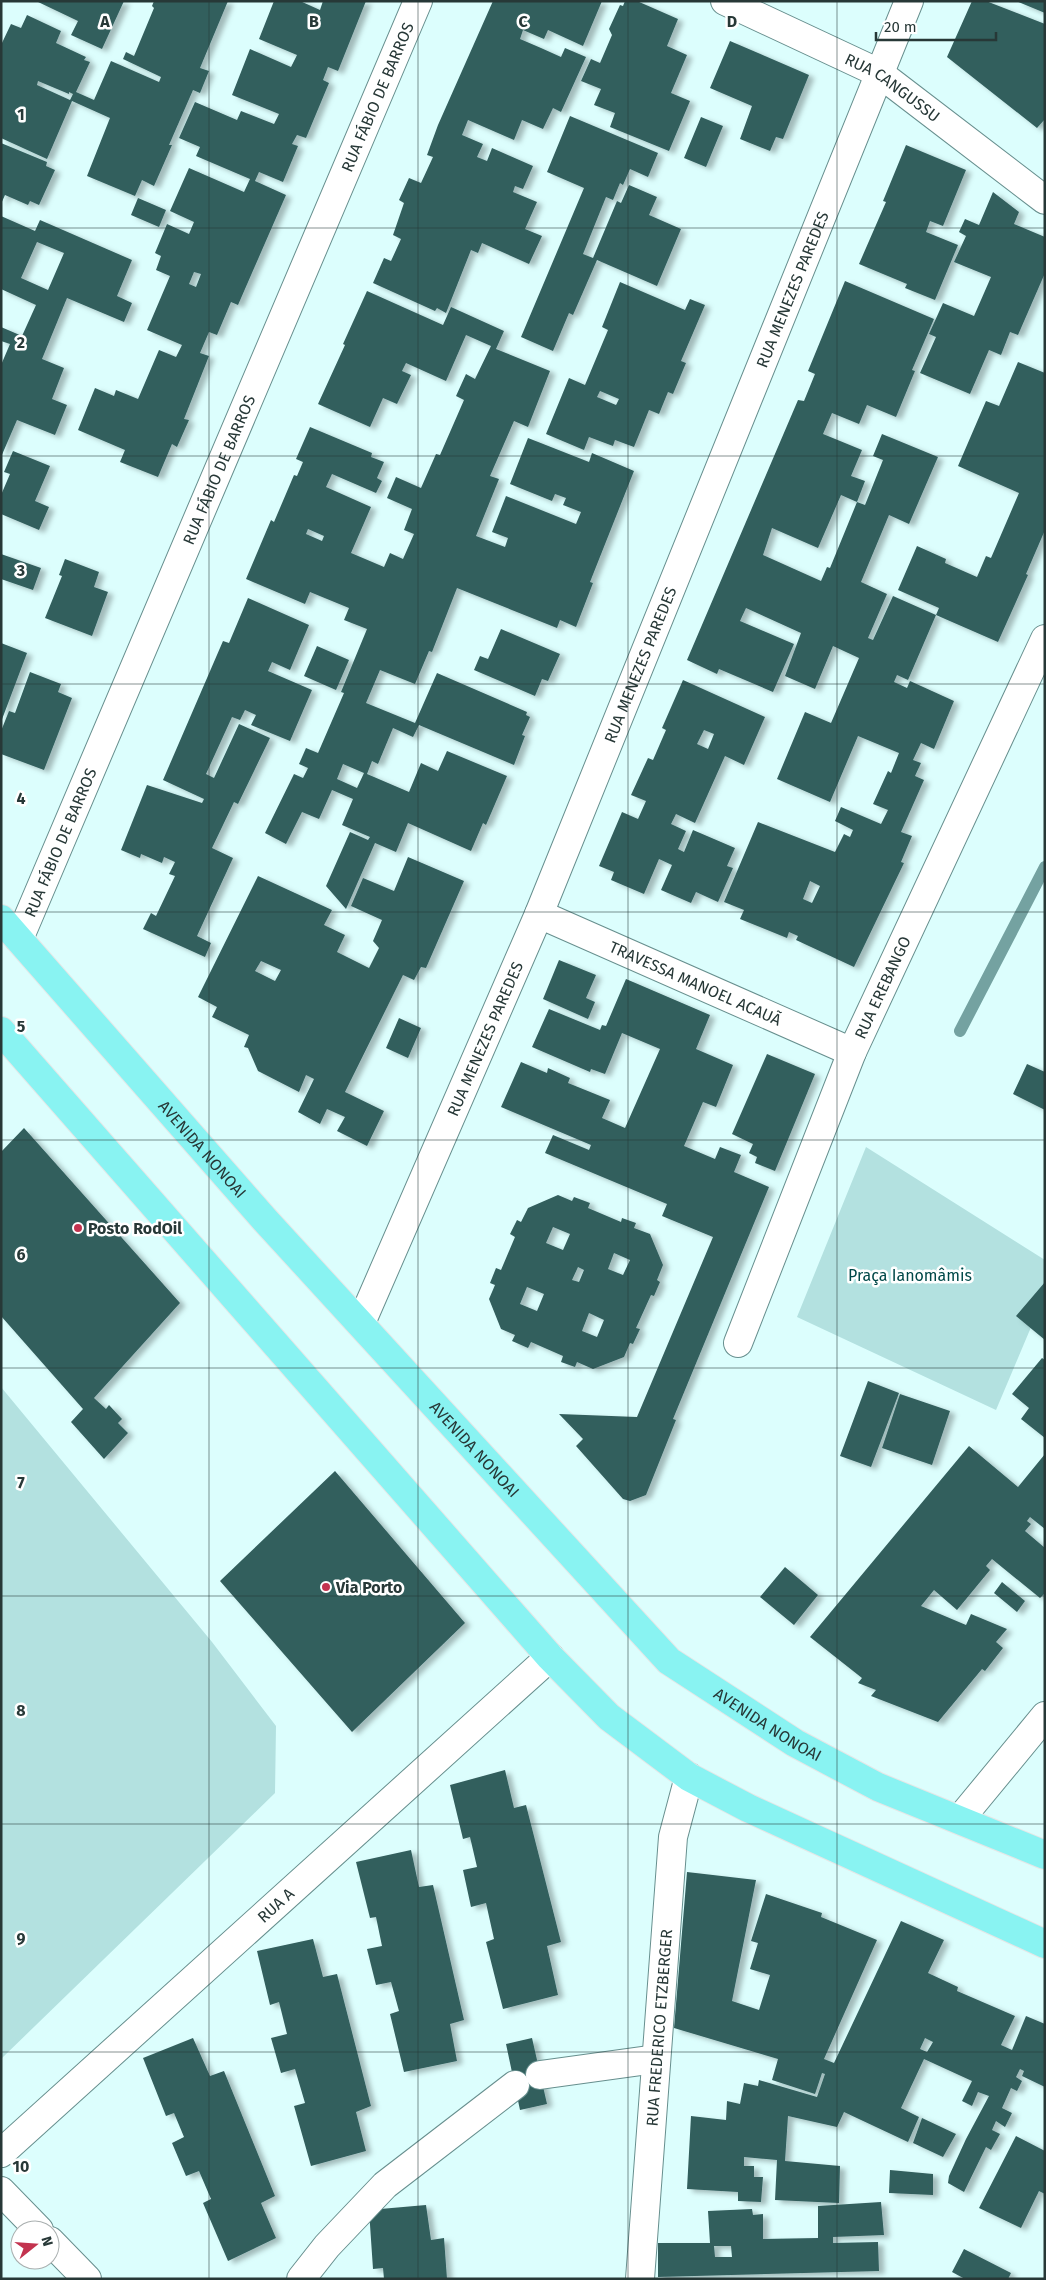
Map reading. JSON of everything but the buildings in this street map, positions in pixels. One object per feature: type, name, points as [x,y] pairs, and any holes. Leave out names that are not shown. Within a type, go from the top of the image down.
[{"type":"main road","name":"AVENIDA NONOAI","points":[[1,919],[265,1220],[669,1661],[804,1747],[878,1787],[1045,1855]]},
{"type":"main road","points":[[1,1030],[550,1657],[610,1717],[689,1777],[757,1812],[1045,1944]]},
{"type":"street","name":"RUA FÁBIO DE BARROS","points":[[19,939],[418,1]]},
{"type":"street","name":"RUA CANGUSSU","points":[[724,1],[879,73],[1045,200]]},
{"type":"street","name":"RUA MENEZES PAREDES","points":[[361,1323],[539,914],[909,1]]},
{"type":"street","name":"RUA EREBANGO","points":[[738,1342],[852,1052],[1045,639]]},
{"type":"street","name":"TRAVESSA MANOEL ACAUÃ","points":[[539,914],[852,1052]]},
{"type":"street","name":"RUA A","points":[[1,2154],[550,1657]]},
{"type":"street","points":[[960,1819],[1045,1716]]},
{"type":"street","name":"RUA FREDERICO ETZBERGER","points":[[640,2279],[673,1837],[689,1777]]},
{"type":"street","points":[[540,2075],[656,2059]]},
{"type":"street","points":[[301,2279],[327,2246],[385,2185],[515,2085]]},
{"type":"street","points":[[1,2191],[29,2220]]},
{"type":"street","points":[[60,2251],[87,2279]]},
{"type":"green space","name":"Praça Ianomâmis","points":[[866,1147],[1045,1260],[1045,1294],[996,1410],[797,1317]]},
{"type":"green space","points":[[1,1387],[212,1642],[276,1726],[275,1793],[1,2059]]},
{"type":"waterway","points":[[960,1031],[1045,867]]},
{"type":"place","name":"Posto RodOil","points":[[78,1228]]},
{"type":"place","name":"Via Porto","points":[[326,1587]]}]
